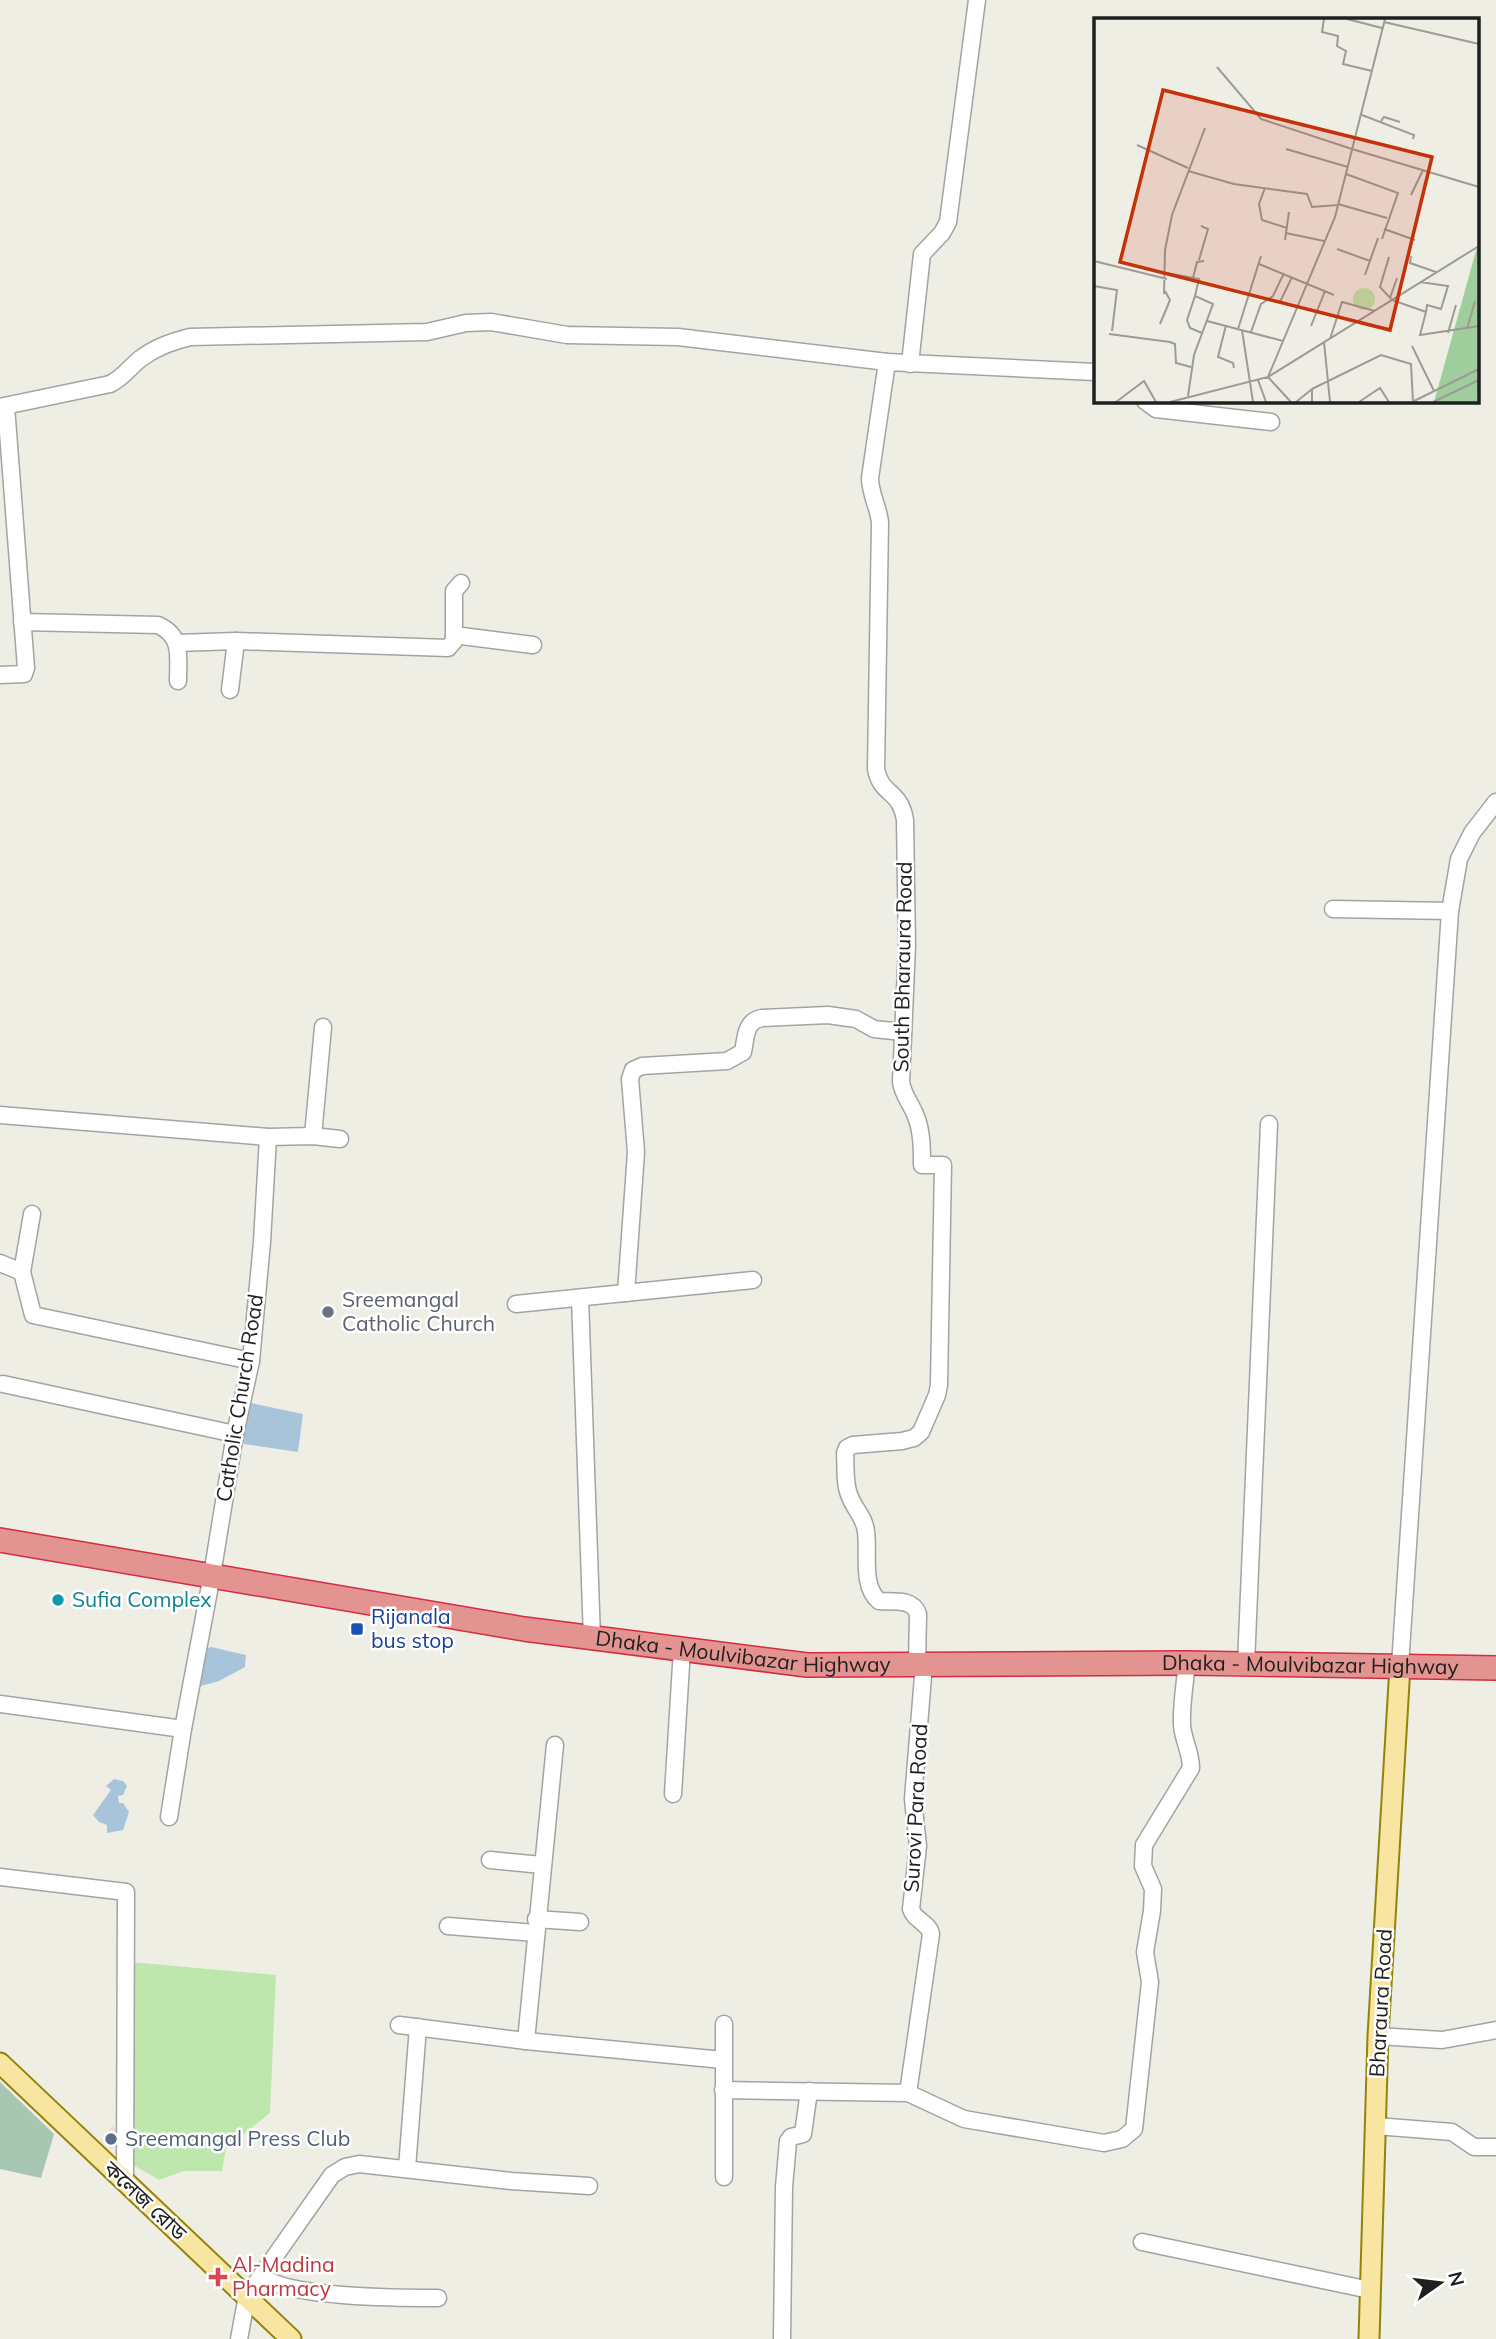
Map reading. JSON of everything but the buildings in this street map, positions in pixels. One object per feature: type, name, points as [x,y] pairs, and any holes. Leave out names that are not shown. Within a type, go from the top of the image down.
[{"type":"highway","name":"Dhaka - Moulvibazar Highway","points":[[0,1540],[524,1629],[807,1665],[1187,1663],[1496,1668]]},
{"type":"main road","name":"Bharaura Road","points":[[1369,2339],[1378,2036],[1400,1667]]},
{"type":"main road","name":"কলেজ রোড","points":[[0,2063],[291,2339]]},
{"type":"street","points":[[910,363],[922,254],[942,233],[948,222],[977,0]]},
{"type":"street","points":[[0,675],[24,674],[26,668],[3,407],[110,384],[122,379],[138,361],[162,344],[190,337],[427,332],[467,323],[491,322],[566,335],[678,337],[887,362],[1094,372]]},
{"type":"street","name":"South Bharaura Road","points":[[887,362],[870,478],[870,488],[879,509],[880,523],[876,769],[883,788],[898,798],[903,806],[905,820],[907,946],[902,1093],[917,1121],[922,1144],[922,1165],[943,1165],[939,1385],[921,1432],[914,1438],[853,1445],[847,1448],[845,1453],[846,1486],[849,1497],[864,1520],[866,1531],[869,1587],[879,1601],[910,1602],[915,1607],[918,1614],[920,1664]]},
{"type":"street","points":[[1146,402],[1156,409],[1271,422]]},
{"type":"street","points":[[177,643],[236,641],[448,648],[452,645],[454,635],[454,591],[461,583]]},
{"type":"street","points":[[22,622],[158,625],[170,630],[177,643],[178,681]]},
{"type":"street","points":[[454,635],[533,645]]},
{"type":"street","points":[[230,690],[236,641]]},
{"type":"street","points":[[1400,1667],[1450,911],[1459,859],[1472,833],[1496,802]]},
{"type":"street","points":[[1333,909],[1450,911]]},
{"type":"street","points":[[625,1293],[636,1152],[630,1079],[633,1070],[642,1066],[727,1061],[743,1052],[748,1027],[754,1019],[828,1015],[856,1019],[874,1029],[903,1032]]},
{"type":"street","points":[[313,1136],[323,1027]]},
{"type":"street","points":[[0,1115],[268,1137],[313,1136],[340,1139]]},
{"type":"street","points":[[1246,1664],[1269,1125]]},
{"type":"street","name":"Catholic Church Road","points":[[169,1817],[234,1434],[251,1361],[268,1137]]},
{"type":"street","points":[[32,1213],[22,1272],[33,1315],[251,1361]]},
{"type":"street","points":[[0,1263],[22,1272]]},
{"type":"street","points":[[516,1304],[753,1280]]},
{"type":"street","points":[[580,1298],[592,1638]]},
{"type":"street","points":[[3,1384],[234,1434]]},
{"type":"street","points":[[673,1794],[682,1649]]},
{"type":"street","points":[[723,2090],[908,2093],[964,2119],[1104,2143],[1122,2138],[1134,2129],[1150,1982],[1145,1952],[1153,1889],[1143,1866],[1142,1856],[1144,1845],[1191,1768],[1191,1754],[1184,1737],[1182,1722],[1187,1663]]},
{"type":"street","name":"Surovi Para Road","points":[[908,2093],[931,1934],[911,1909],[918,1846],[913,1799],[920,1664]]},
{"type":"street","points":[[0,1704],[183,1729]]},
{"type":"street","points":[[526,2041],[555,1745]]},
{"type":"street","points":[[490,1860],[542,1865]]},
{"type":"street","points":[[0,1877],[126,1892],[125,2182]]},
{"type":"street","points":[[448,1926],[536,1926],[580,1922]]},
{"type":"street","points":[[724,2024],[724,2177]]},
{"type":"street","points":[[400,2025],[526,2041],[723,2060]]},
{"type":"street","points":[[407,2168],[418,2027]]},
{"type":"street","points":[[1378,2036],[1442,2040],[1496,2030]]},
{"type":"street","points":[[782,2339],[784,2187],[788,2141],[791,2137],[803,2134],[809,2091]]},
{"type":"street","points":[[1376,2126],[1452,2132],[1474,2147],[1496,2147]]},
{"type":"street","points":[[239,2339],[247,2296],[332,2175],[345,2167],[359,2164],[511,2181],[589,2186]]},
{"type":"street","points":[[1142,2242],[1370,2290]]},
{"type":"street","points":[[261,2276],[271,2283],[309,2291],[438,2298]]},
{"type":"shaded area","name":"Sreemangal Press Club","points":[[113,2125],[121,2137],[111,2150],[100,2141]]},
{"type":"green space","points":[[130,1962],[276,1975],[270,2113],[226,2148],[222,2171],[184,2171],[159,2180],[125,2160]]},
{"type":"green space","points":[[0,2082],[54,2134],[41,2178],[0,2169]]},
{"type":"water","points":[[251,1403],[303,1414],[298,1452],[238,1443],[243,1413]]},
{"type":"water","points":[[211,1647],[246,1655],[245,1667],[219,1681],[194,1688],[201,1651]]},
{"type":"water","points":[[114,1779],[123,1781],[127,1786],[123,1795],[118,1796],[119,1803],[123,1803],[129,1812],[123,1830],[107,1833],[107,1825],[99,1822],[93,1815],[111,1790],[106,1786]]},
{"type":"place","name":"Sreemangal Catholic Church","points":[[328,1312]]},
{"type":"place","name":"Sufia Complex","points":[[58,1600]]},
{"type":"place","name":"Rijanala bus stop","points":[[357,1629]]},
{"type":"place","name":"Sreemangal Press Club","points":[[111,2139]]},
{"type":"place","name":"Al-Madina Pharmacy","points":[[218,2277]]}]
